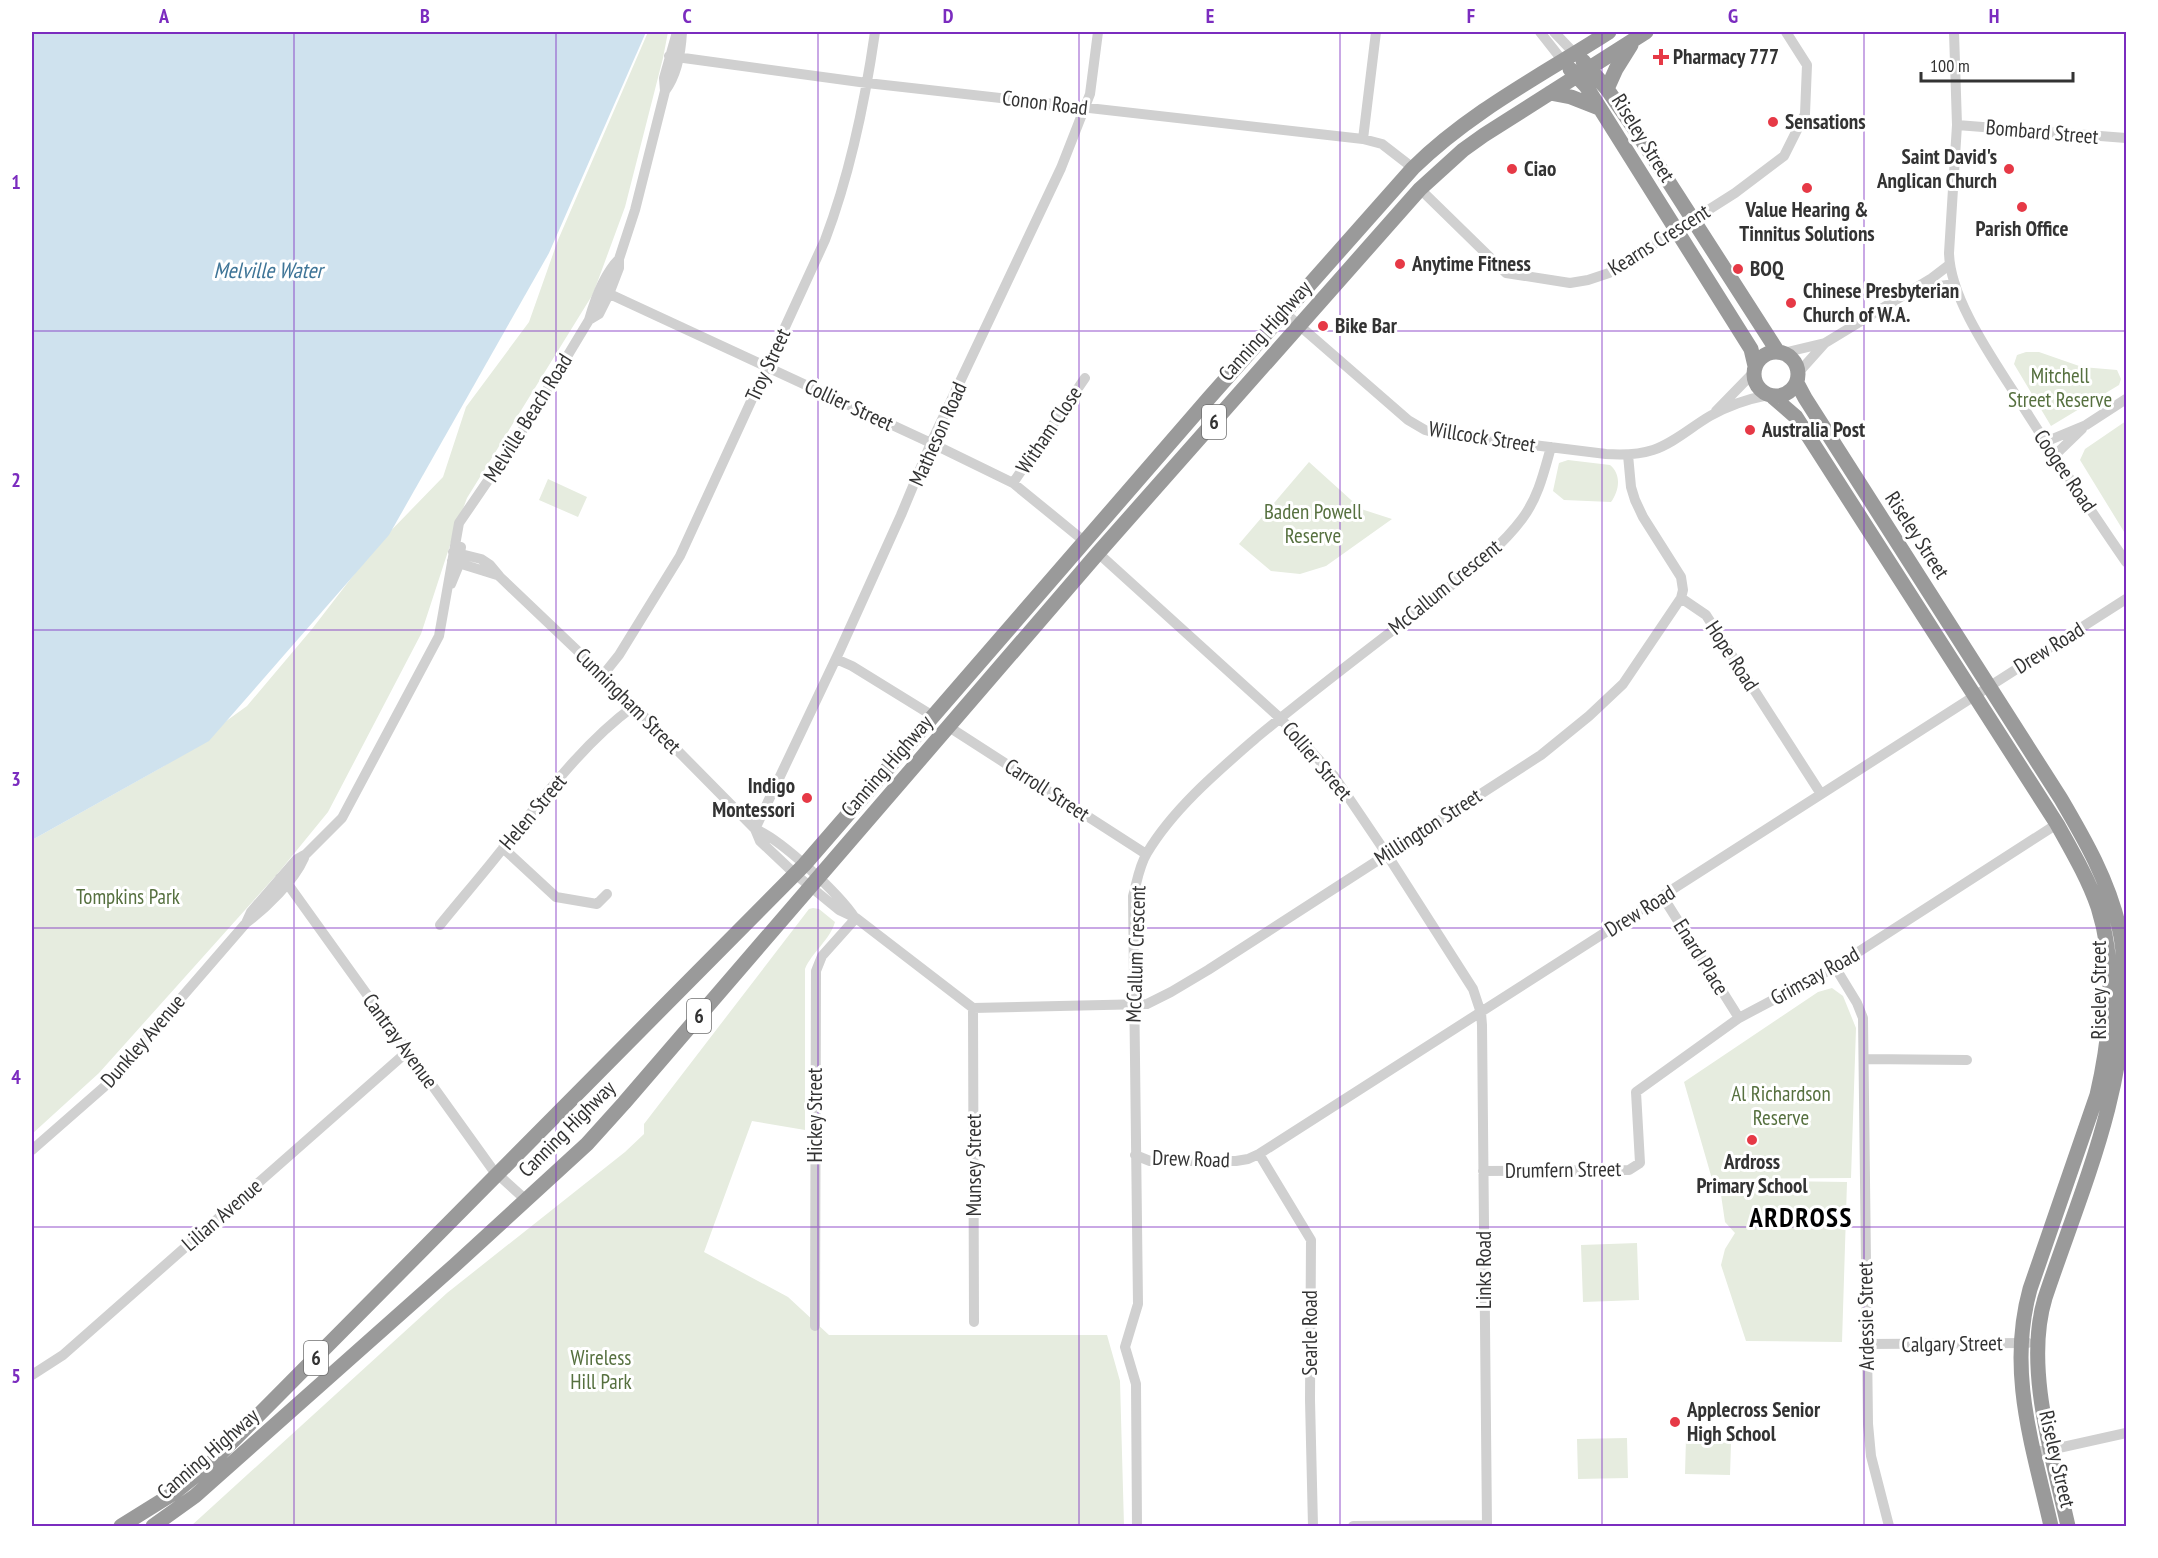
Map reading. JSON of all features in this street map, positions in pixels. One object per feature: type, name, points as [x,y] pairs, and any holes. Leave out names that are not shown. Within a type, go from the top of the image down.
[{"type":"highway","name":"Canning Highway","points":[[121,1527],[174,1493],[209,1465],[799,869],[1413,168],[1435,146],[1467,121],[1609,32]]},
{"type":"highway","name":"Canning Highway","points":[[153,1527],[195,1496],[455,1265],[587,1144],[1098,553],[1420,189],[1462,150],[1640,35]]},
{"type":"highway","points":[[1607,89],[1616,69],[1640,35]]},
{"type":"highway","name":"Riseley Street","points":[[1568,56],[1583,72],[1607,89],[1781,353],[1792,358],[1804,398],[2061,799],[2098,864],[2110,895],[2120,929],[2124,967],[2124,1023],[2119,1070],[2043,1305],[2038,1343],[2040,1395],[2068,1527]]},
{"type":"highway","name":"Riseley Street","points":[[1583,72],[1599,108],[1753,353],[1757,386],[1796,417],[2057,824],[2082,869],[2098,908],[2106,950],[2109,1003],[2107,1048],[2119,1070]]},
{"type":"highway","points":[[1550,93],[1570,96],[1599,108]]},
{"type":"highway","points":[[1754,369],[1761,358],[1768,353],[1781,353]]},
{"type":"highway","points":[[1770,396],[1782,396],[1792,391],[1798,378]]},
{"type":"highway","name":"Riseley Street","points":[[2051,1527],[2023,1400],[2020,1343],[2030,1289],[2097,1095],[2119,1070]]},
{"type":"street","name":"Melville Beach Road","points":[[674,57],[677,32]]},
{"type":"street","name":"Melville Beach Road","points":[[456,557],[459,523],[524,428],[605,292],[611,267],[619,259],[635,210],[665,91],[664,78],[674,57],[681,32]]},
{"type":"street","name":"Troy Street","points":[[603,675],[619,655],[680,556],[825,240],[836,211],[867,82],[875,32]]},
{"type":"street","name":"Matheson Road","points":[[755,829],[836,659],[932,443],[1042,209],[1085,108],[1093,80],[1098,32]]},
{"type":"street","points":[[1363,139],[1376,32]]},
{"type":"street","name":"Riseley Street","points":[[1540,32],[1568,56]]},
{"type":"street","name":"Riseley Street","points":[[1554,32],[1568,56]]},
{"type":"street","name":"Kearns Crescent","points":[[1420,189],[1506,273],[1570,283],[1609,273],[1759,176],[1784,156],[1804,114],[1807,65],[1786,32]]},
{"type":"street","name":"Coogee Road","points":[[1954,32],[1957,125],[1950,265],[1955,284],[1988,352],[2054,456],[2127,562]]},
{"type":"street","name":"Conon Road","points":[[674,57],[1085,108],[1363,139],[1382,144],[1413,168]]},
{"type":"street","name":"Bombard Street","points":[[1957,125],[2127,138]]},
{"type":"street","points":[[1781,353],[1825,343],[1950,265]]},
{"type":"street","points":[[1913,290],[1955,284]]},
{"type":"street","name":"Collier Street","points":[[605,292],[932,443],[1013,483],[1084,541]]},
{"type":"street","name":"Willcock Street","points":[[1285,313],[1417,426],[1436,433],[1628,455],[1655,449],[1669,443],[1712,415],[1754,398],[1770,396]]},
{"type":"street","points":[[1798,378],[1825,343]]},
{"type":"street","name":"Willcock Street","points":[[1712,415],[1754,369]]},
{"type":"street","name":"Witham Close","points":[[1013,483],[1085,378]]},
{"type":"street","points":[[2045,442],[2086,425],[2127,399]]},
{"type":"street","points":[[2054,456],[2086,425]]},
{"type":"street","name":"McCallum Crescent","points":[[1137,1527],[1136,1383],[1125,1347],[1138,1304],[1133,896],[1139,872],[1146,854],[1207,779],[1280,718],[1480,562],[1511,533],[1537,494],[1551,447]]},
{"type":"street","points":[[1628,455],[1631,487],[1635,500],[1681,578],[1683,590],[1681,598]]},
{"type":"street","name":"Collier Street","points":[[1098,553],[1280,718],[1334,776],[1473,989],[1481,1013]]},
{"type":"street","name":"Cunningham Street","points":[[456,557],[498,575],[634,706],[755,829],[760,841],[845,903],[856,918],[973,1008]]},
{"type":"street","name":"Dunkley Avenue","points":[[32,1150],[104,1087],[246,923],[251,912],[283,880],[297,859],[306,854],[342,818],[439,636],[448,588],[453,581],[456,557]]},
{"type":"street","name":"Hope Road","points":[[1681,598],[1706,615],[1821,794]]},
{"type":"street","name":"Millington Street","points":[[1134,1003],[1147,1004],[1170,993],[1541,755],[1590,716],[1623,684],[1681,598]]},
{"type":"street","name":"Drew Road","points":[[1136,1155],[1150,1161],[1236,1161],[1259,1154],[2127,599]]},
{"type":"street","points":[[836,659],[852,666],[933,716]]},
{"type":"street","name":"Helen Street","points":[[440,925],[580,756],[634,706]]},
{"type":"street","name":"Carroll Street","points":[[949,727],[1146,854]]},
{"type":"street","name":"Grimsay Road","points":[[1640,1163],[1636,1092],[1739,1018],[1835,967],[2057,824]]},
{"type":"street","points":[[503,848],[556,897],[597,904],[607,894]]},
{"type":"street","name":"Cantray Avenue","points":[[283,880],[493,1170],[526,1200]]},
{"type":"street","name":"Enard Place","points":[[1663,897],[1739,1018]]},
{"type":"street","name":"Hickey Street","points":[[815,1326],[816,971],[822,956],[856,918]]},
{"type":"street","name":"Ardessie Street","points":[[1835,967],[1863,1018],[1869,1443],[1889,1527]]},
{"type":"street","points":[[973,1008],[1134,1003]]},
{"type":"street","name":"Munsey Street","points":[[973,1008],[974,1322]]},
{"type":"street","name":"Links Road","points":[[1481,1013],[1487,1526]]},
{"type":"street","name":"Lilian Avenue","points":[[32,1375],[63,1355],[408,1051]]},
{"type":"street","points":[[1864,1059],[1967,1060]]},
{"type":"street","name":"Searle Road","points":[[1259,1154],[1311,1240],[1310,1400],[1313,1527]]},
{"type":"street","name":"Drumfern Street","points":[[1483,1171],[1629,1170],[1640,1163]]},
{"type":"street","name":"Calgary Street","points":[[1866,1344],[2038,1343]]},
{"type":"street","points":[[2033,1451],[2127,1433]]},
{"type":"street","points":[[1353,1527],[1487,1526]]},
{"type":"green space","name":"Tompkins Park","points":[[648,32],[668,32],[663,58],[625,207],[593,294],[467,498],[421,634],[328,812],[279,872],[99,1073],[32,1134],[32,840],[164,766],[247,706],[312,629],[376,546],[443,477],[466,407],[529,322],[558,240]]},
{"type":"green space","name":"Mitchell Street Reserve","points":[[2039,352],[2082,367],[2117,370],[2121,379],[2119,385],[2051,426],[2014,364],[2017,355]]},
{"type":"green space","points":[[2126,421],[2126,535],[2080,460],[2085,449]]},
{"type":"green space","points":[[1568,460],[1610,465],[1618,478],[1616,493],[1611,502],[1564,500],[1553,491],[1559,463]]},
{"type":"green space","name":"Baden Powell Reserve","points":[[1309,462],[1361,509],[1392,519],[1326,566],[1300,574],[1271,571],[1239,544]]},
{"type":"green space","points":[[548,479],[587,497],[578,517],[539,500]]},
{"type":"green space","name":"Wireless Hill Park","points":[[809,909],[819,909],[835,922],[829,935],[805,969],[805,1130],[752,1121],[704,1252],[788,1297],[829,1335],[1107,1335],[1120,1381],[1124,1526],[191,1526],[447,1293],[625,1152],[644,1134],[644,1124]]},
{"type":"green space","name":"Al Richardson Reserve","points":[[1832,988],[1843,996],[1856,1028],[1851,1178],[1712,1179],[1684,1082],[1818,992]]},
{"type":"green space","points":[[1778,1181],[1847,1182],[1842,1342],[1746,1341],[1721,1265],[1725,1249],[1735,1233],[1725,1222],[1720,1188]]},
{"type":"green space","points":[[1637,1243],[1639,1300],[1583,1302],[1581,1245]]},
{"type":"green space","points":[[1627,1438],[1628,1478],[1578,1479],[1577,1439]]},
{"type":"green space","points":[[1686,1438],[1714,1439],[1731,1443],[1730,1475],[1685,1474]]},
{"type":"water","name":"Melville Water","points":[[32,32],[646,32],[549,253],[389,535],[209,741],[32,840]]},
{"type":"place","name":"Pharmacy 777","points":[[1661,57]]},
{"type":"place","name":"Sensations","points":[[1773,122]]},
{"type":"place","name":"Ciao","points":[[1512,169]]},
{"type":"place","name":"Saint David's Anglican Church","points":[[2009,169]]},
{"type":"place","name":"Value Hearing & Tinnitus Solutions","points":[[1807,188]]},
{"type":"place","name":"Parish Office","points":[[2022,207]]},
{"type":"place","name":"Anytime Fitness","points":[[1400,264]]},
{"type":"place","name":"BOQ","points":[[1738,269]]},
{"type":"place","name":"Chinese Presbyterian Church of W.A.","points":[[1791,303]]},
{"type":"place","name":"Bike Bar","points":[[1323,326]]},
{"type":"place","name":"Australia Post","points":[[1750,430]]},
{"type":"place","name":"Indigo Montessori","points":[[807,798]]},
{"type":"place","name":"Ardross Primary School","points":[[1752,1140]]},
{"type":"place","name":"Applecross Senior High School","points":[[1675,1422]]},
{"type":"district","name":"ARDROSS","points":[[1801,1218]]}]
